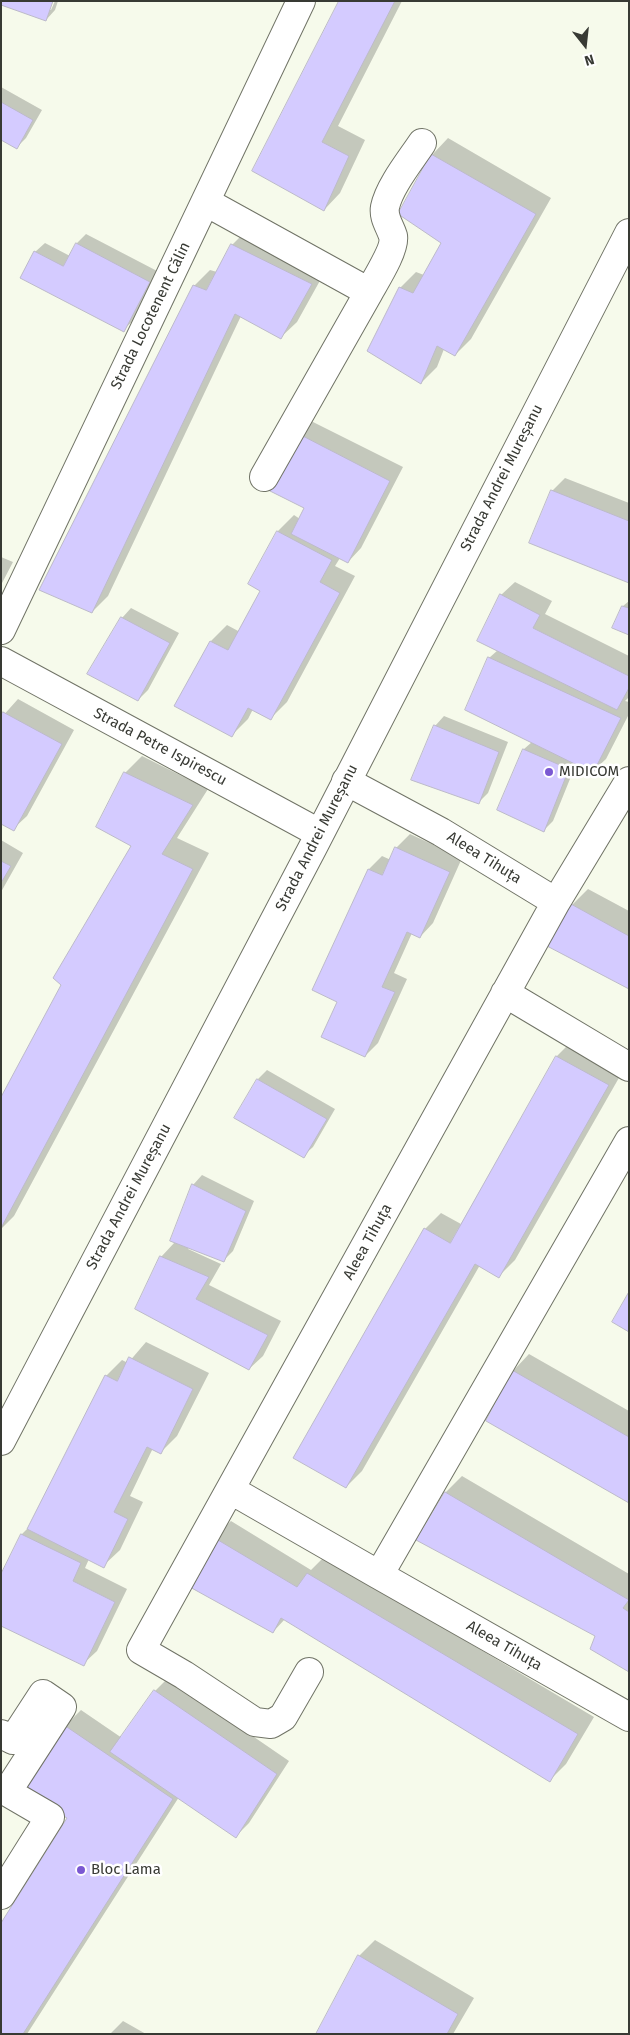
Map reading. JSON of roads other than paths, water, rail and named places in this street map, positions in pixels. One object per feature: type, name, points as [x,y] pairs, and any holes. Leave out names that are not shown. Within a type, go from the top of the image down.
[{"type":"street","name":"Strada Locotenent Călin","points":[[1,630],[301,1]]},
{"type":"street","points":[[264,477],[369,292],[390,251],[394,238],[385,218],[385,207],[391,193],[422,143]]},
{"type":"street","points":[[206,202],[369,292]]},
{"type":"street","name":"Strada Andrei Mureșanu","points":[[1,1442],[629,234]]},
{"type":"street","name":"Strada Petre Ispirescu","points":[[2,665],[319,833]]},
{"type":"street","points":[[556,902],[629,780]]},
{"type":"street","name":"Aleea Tihuța","points":[[309,1672],[283,1717],[271,1724],[255,1722],[184,1674],[141,1650],[556,902],[441,832],[346,781]]},
{"type":"street","points":[[505,993],[629,1067]]},
{"type":"street","points":[[379,1575],[629,1141]]},
{"type":"street","name":"Aleea Tihuța","points":[[231,1490],[629,1717]]},
{"type":"street","points":[[1,1734],[13,1740],[43,1694],[62,1707],[7,1792],[50,1817],[1,1895]]},
{"type":"place","name":"MIDICOM","points":[[549,772]]},
{"type":"place","name":"Bloc Lama","points":[[81,1870]]}]
